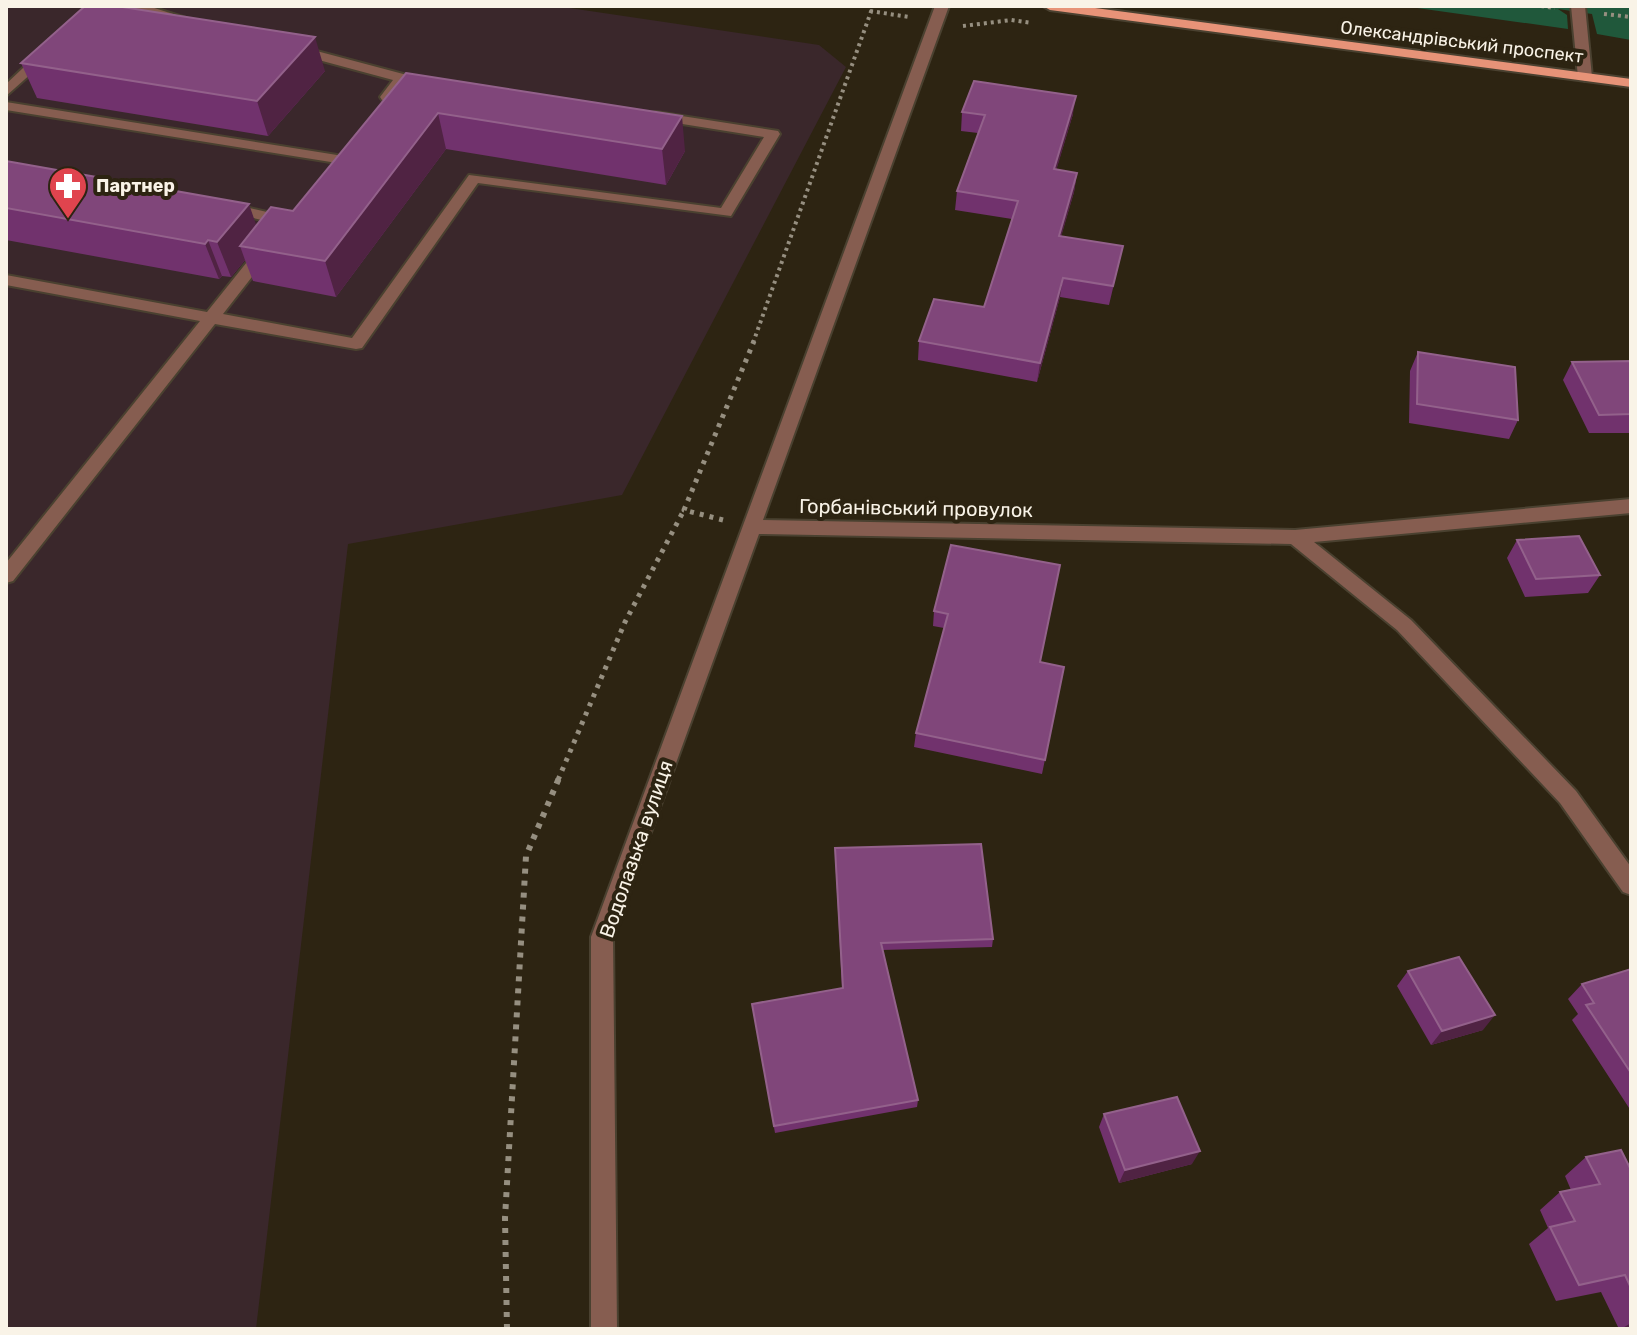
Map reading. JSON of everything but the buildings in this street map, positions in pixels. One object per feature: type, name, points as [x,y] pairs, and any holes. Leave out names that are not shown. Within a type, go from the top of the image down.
[{"type":"main road","name":"Олександрівський проспект","points":[[1050,6],[1631,83]]},
{"type":"street","points":[[133,6],[193,22]]},
{"type":"street","points":[[753,527],[942,6]]},
{"type":"street","points":[[1578,6],[1585,77]]},
{"type":"street","points":[[6,92],[60,42]]},
{"type":"street","points":[[283,46],[410,79],[374,113]]},
{"type":"street","points":[[6,106],[337,159]]},
{"type":"street","points":[[6,280],[356,344],[474,178],[726,213],[773,134],[634,113]]},
{"type":"street","points":[[6,576],[293,215],[211,205]]},
{"type":"street","name":"Горбанівський провулок","points":[[753,527],[1295,537],[1631,506]]},
{"type":"street","name":"Водолазька вулиця","points":[[604,1329],[602,937],[753,527]]},
{"type":"street","points":[[1295,537],[1404,625],[1568,797],[1631,885]]},
{"type":"path","points":[[507,1329],[505,1218],[526,856],[625,622],[684,510],[767,309],[873,6]]},
{"type":"path","points":[[684,510],[753,527]]},
{"type":"shaded area","points":[[6,6],[556,6],[819,45],[846,67],[622,495],[348,544],[256,1329],[6,1329]]},
{"type":"green space","points":[[1403,6],[1631,6],[1631,40],[1597,34],[1592,14],[1558,9],[1567,15],[1568,29]]},
{"type":"place","name":"Партнер","points":[[68,220]]}]
